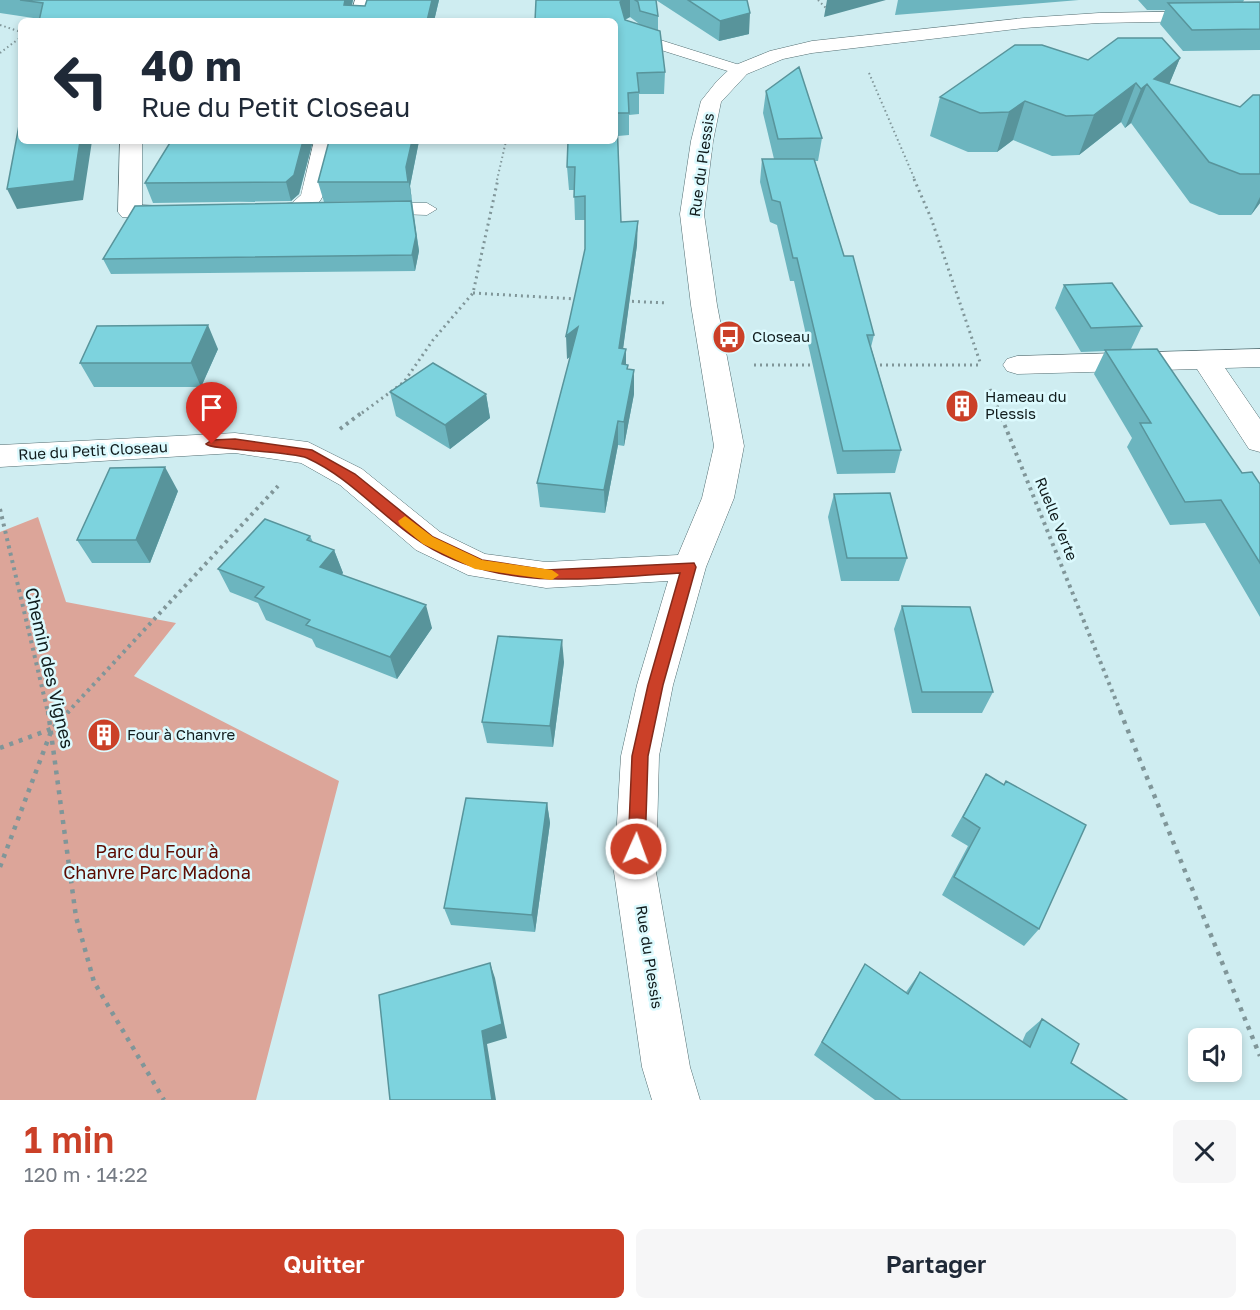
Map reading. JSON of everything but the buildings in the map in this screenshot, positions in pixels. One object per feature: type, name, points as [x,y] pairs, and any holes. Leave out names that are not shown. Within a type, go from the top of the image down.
[{"type":"street","points":[[359,18],[364,0]]},
{"type":"street","name":"Rue du Plessis","points":[[676,1100],[666,1067],[635,872],[640,756],[655,685],[689,567],[718,498],[729,446],[704,305],[693,214],[702,141],[711,101],[740,70],[785,53],[855,40],[1099,18],[1260,15]]},
{"type":"street","points":[[131,144],[130,212],[202,211]]},
{"type":"street","points":[[238,211],[298,210],[312,198],[324,144]]},
{"type":"street","points":[[1017,364],[1260,358]]},
{"type":"street","points":[[1206,361],[1260,442]]},
{"type":"street","name":"Rue du Petit Closeau","points":[[0,456],[235,443],[308,453],[351,477],[428,541],[480,566],[546,575],[689,567]]},
{"type":"lane","points":[[629,23],[631,36],[740,70]]},
{"type":"lane","points":[[357,210],[427,209]]},
{"type":"lane","points":[[298,210],[321,210]]},
{"type":"path","points":[[818,0],[855,40],[931,218],[985,375]]},
{"type":"path","points":[[0,25],[18,31]]},
{"type":"path","points":[[0,53],[18,39]]},
{"type":"path","points":[[0,867],[52,729],[308,453],[404,382],[433,340],[473,293],[505,144]]},
{"type":"path","points":[[473,293],[589,299]]},
{"type":"path","points":[[623,301],[704,305]]},
{"type":"path","points":[[865,365],[1017,364]]},
{"type":"path","points":[[715,365],[819,365]]},
{"type":"path","name":"Ruelle Verte","points":[[989,386],[1260,1056]]},
{"type":"path","name":"Chemin des Vignes","points":[[0,509],[2,537],[52,729],[76,917],[94,982],[164,1100]]},
{"type":"path","points":[[0,543],[2,537]]},
{"type":"path","points":[[0,748],[52,729]]},
{"type":"green space","name":"Parc du Four à Chanvre Parc Madona","points":[[38,517],[66,602],[176,623],[134,676],[339,781],[256,1100],[0,1100],[0,532]]},
{"type":"slow traffic","points":[[405,521],[428,541],[480,566],[552,575]]},
{"type":"place","name":"Closeau","points":[[729,337]]},
{"type":"place","name":"Hameau du Plessis","points":[[962,406]]},
{"type":"place","name":"Four à Chanvre","points":[[104,735]]},
{"type":"route","points":[[212,444],[235,443],[308,453],[351,477],[428,541],[480,566],[546,575],[689,567],[655,685],[640,756],[636,849]]}]
